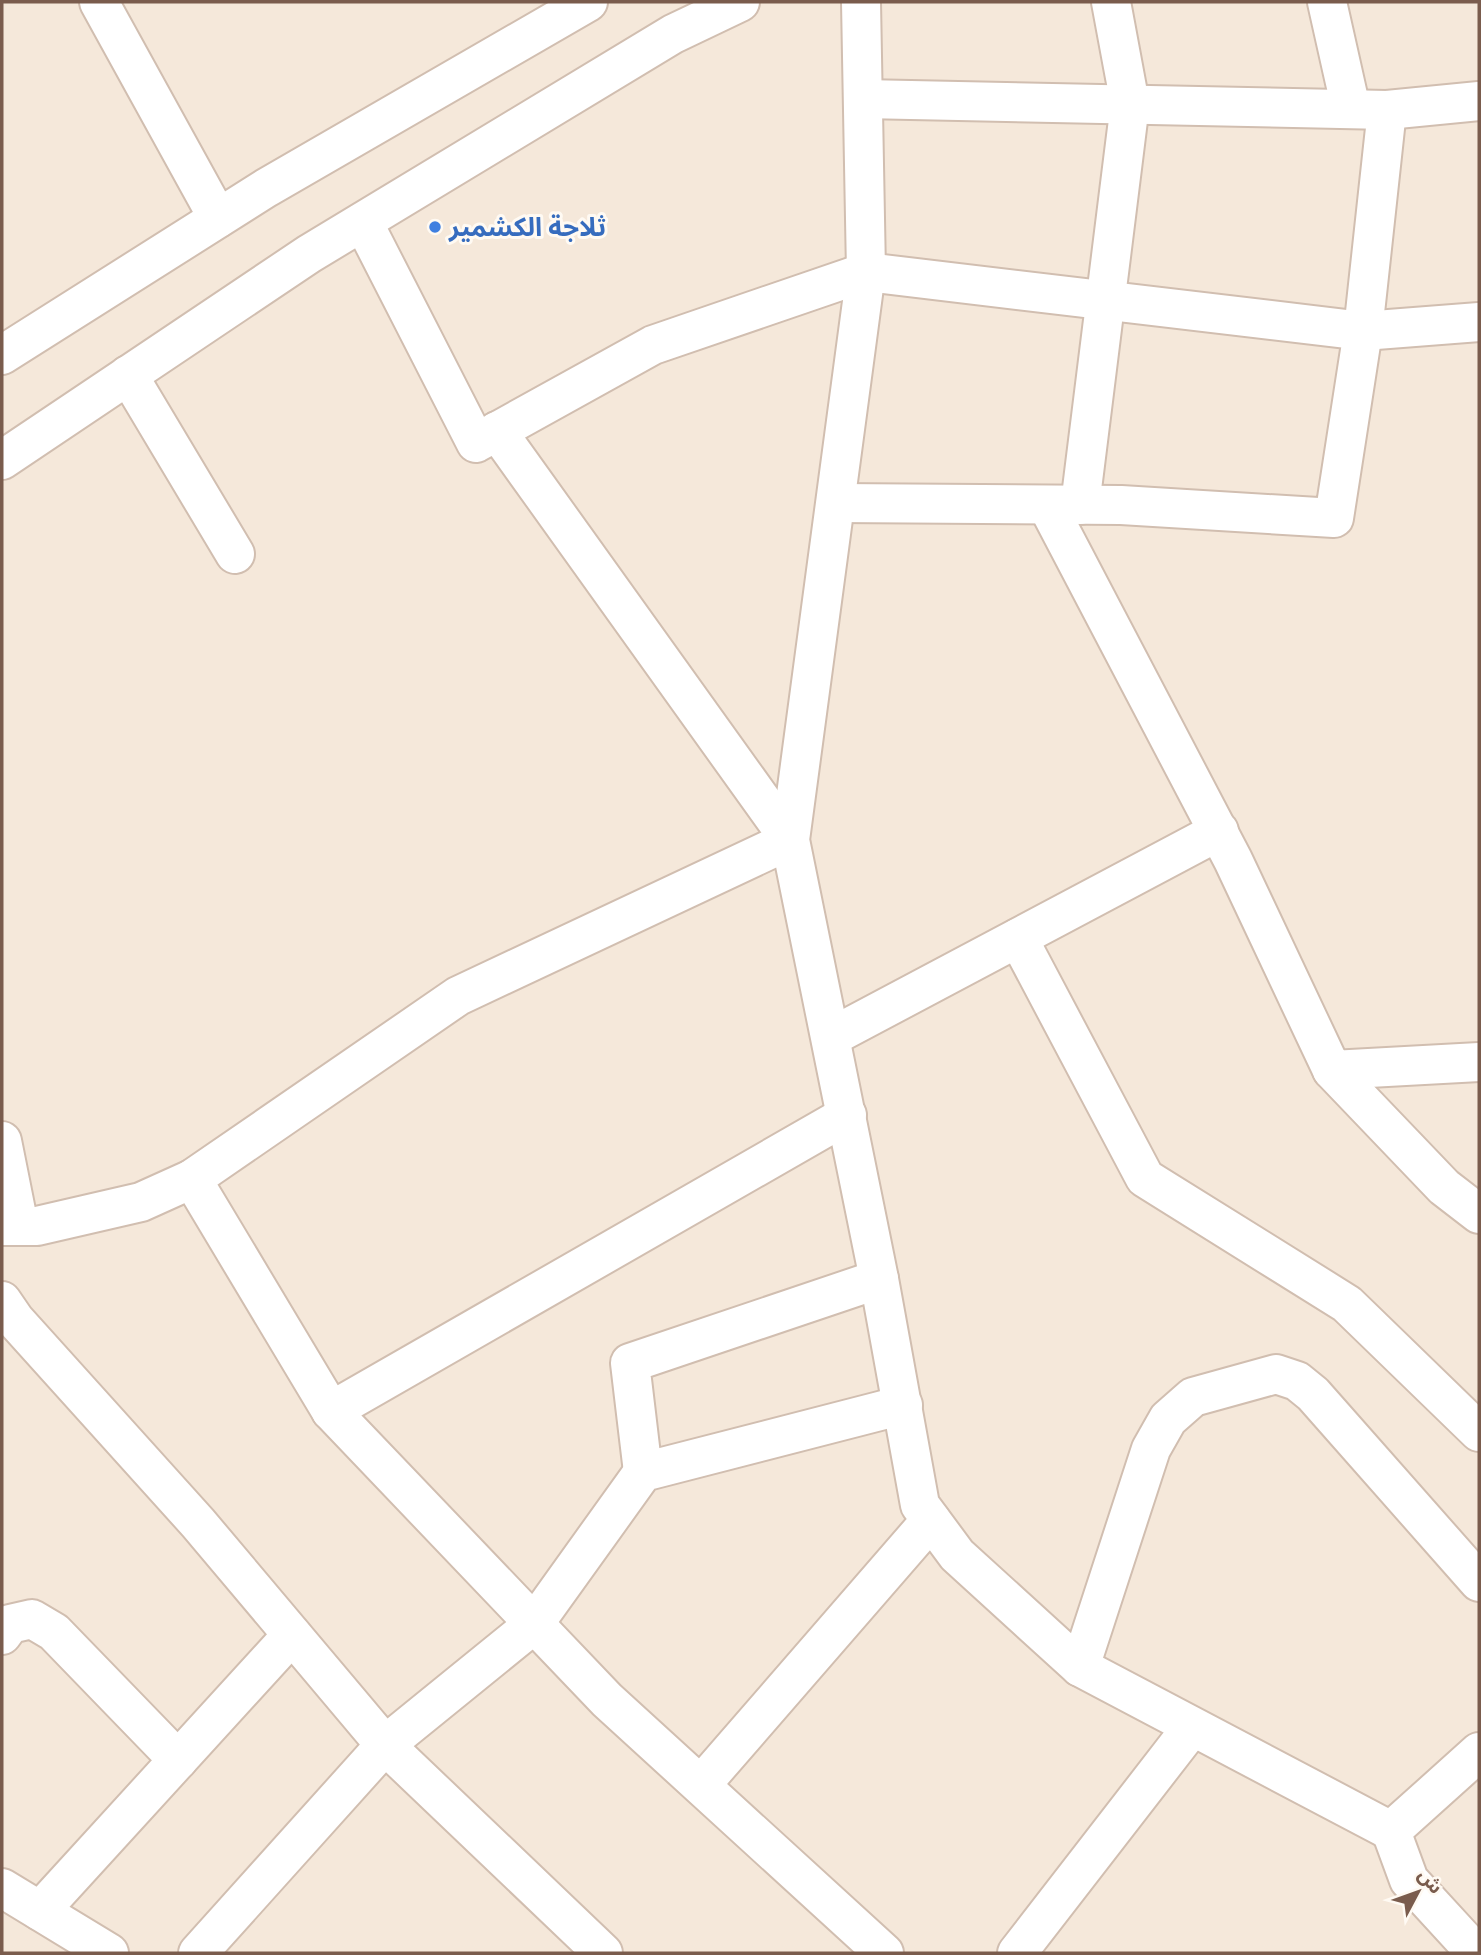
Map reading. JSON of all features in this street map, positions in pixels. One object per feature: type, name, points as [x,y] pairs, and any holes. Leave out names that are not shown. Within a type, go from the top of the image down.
[{"type":"street","points":[[99,2],[218,218]]},
{"type":"street","points":[[2,355],[278,181],[588,2]]},
{"type":"street","points":[[2,460],[309,254],[673,34],[740,2]]},
{"type":"street","points":[[861,2],[866,272],[790,840],[879,1279],[919,1505],[957,1555],[1080,1667],[1391,1830],[1409,1880],[1476,1953]]},
{"type":"street","points":[[1111,2],[1130,104],[1105,300],[1063,505],[1332,1070],[1444,1187],[1479,1214]]},
{"type":"street","points":[[836,503],[1063,505],[1334,518],[1363,331],[1369,109],[1327,2]]},
{"type":"street","points":[[863,99],[1369,109],[1479,101]]},
{"type":"street","points":[[363,222],[476,443],[653,345],[866,272],[1363,331],[1479,322]]},
{"type":"street","points":[[128,375],[235,554]]},
{"type":"street","points":[[497,431],[790,840]]},
{"type":"street","points":[[831,1037],[1219,831]]},
{"type":"street","points":[[2,1141],[11,1226],[37,1226],[141,1202],[192,1179],[458,996],[790,840]]},
{"type":"street","points":[[1017,938],[1145,1178],[1347,1304],[1479,1432]]},
{"type":"street","points":[[1332,1070],[1479,1062]]},
{"type":"street","points":[[331,1411],[846,1115]]},
{"type":"street","points":[[192,1179],[331,1411],[607,1700],[884,1953]]},
{"type":"street","points":[[643,1472],[630,1363],[879,1279]]},
{"type":"street","points":[[2,1301],[15,1320],[198,1522],[385,1745],[603,1953]]},
{"type":"street","points":[[1080,1667],[1151,1448],[1168,1419],[1193,1397],[1276,1374],[1297,1381],[1313,1394],[1479,1582]]},
{"type":"street","points":[[198,1953],[385,1745],[534,1624],[643,1472],[903,1405]]},
{"type":"street","points":[[701,1785],[931,1520]]},
{"type":"street","points":[[2,1634],[10,1624],[32,1619],[54,1632],[178,1760]]},
{"type":"street","points":[[40,1911],[292,1635]]},
{"type":"street","points":[[1017,1953],[1192,1727]]},
{"type":"street","points":[[1391,1830],[1479,1752]]},
{"type":"street","points":[[2,1888],[109,1953]]},
{"type":"shaded area","points":[[2,2],[1479,2],[1479,1953],[2,1953]]},
{"type":"place","name":"ثلاجة الكشمير","points":[[435,227]]}]
